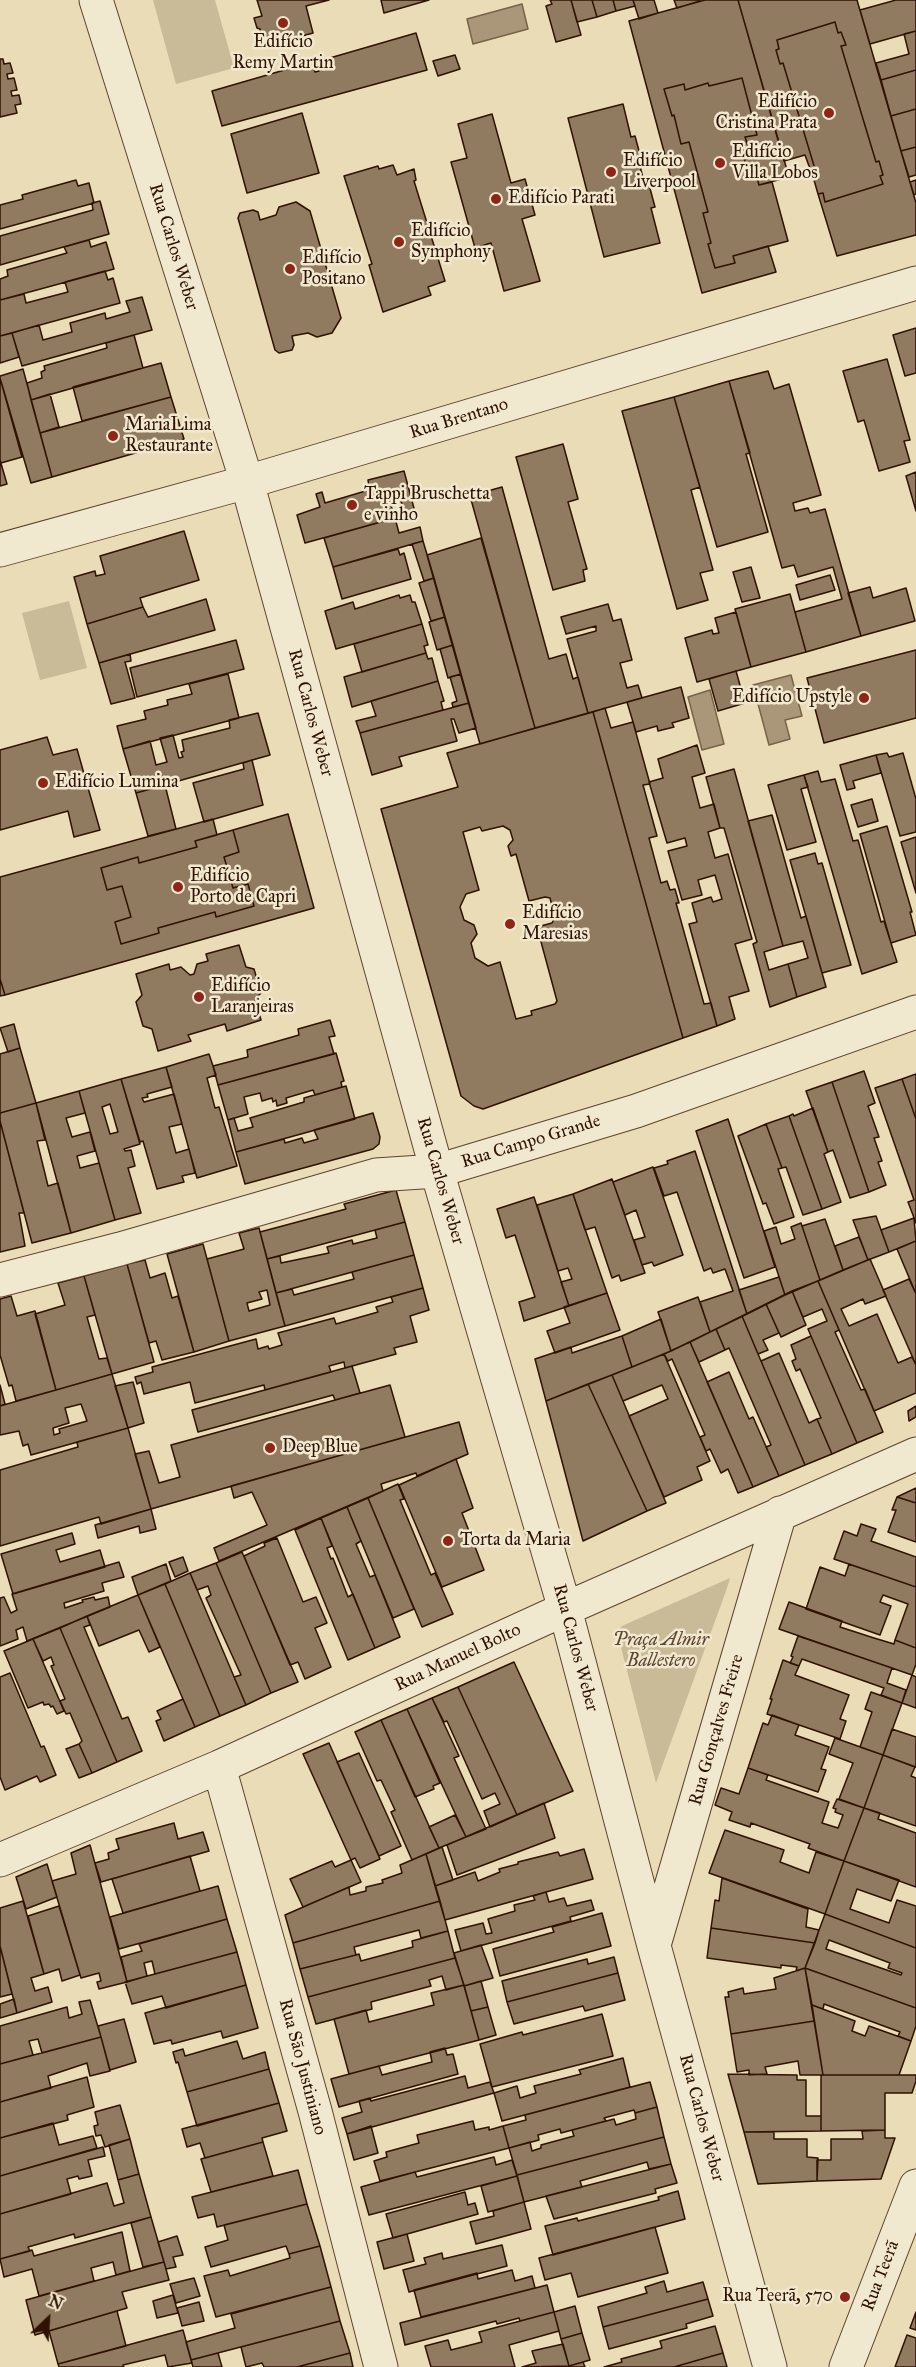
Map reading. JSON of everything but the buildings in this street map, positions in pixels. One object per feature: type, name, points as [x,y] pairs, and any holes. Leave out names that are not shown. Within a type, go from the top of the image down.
[{"type":"street","name":"Rua Carlos Weber","points":[[96,0],[247,482],[437,1171],[565,1609],[654,1946],[770,2367]]},
{"type":"street","name":"Rua Brentano","points":[[0,550],[247,482],[916,283]]},
{"type":"street","name":"Rua Campo Grande","points":[[0,1280],[120,1249],[376,1175],[437,1171],[636,1111],[916,1012]]},
{"type":"street","name":"Rua Manuel Bolto","points":[[0,1860],[219,1767],[565,1609],[916,1454]]},
{"type":"street","name":"Rua Gonçalves Freire","points":[[654,1946],[780,1513]]},
{"type":"street","name":"Rua São Justiniano","points":[[219,1767],[318,2122],[381,2367]]},
{"type":"street","name":"Rua Teerã","points":[[846,2367],[916,2186]]},
{"type":"green space","points":[[153,0],[215,0],[234,68],[176,84]]},
{"type":"green space","points":[[69,601],[87,668],[40,680],[22,613]]},
{"type":"green space","name":"Praça Almir Ballestero","points":[[730,1578],[656,1783],[617,1632],[622,1626]]},
{"type":"shaded area","points":[[522,4],[528,29],[473,44],[467,19]]},
{"type":"shaded area","points":[[791,675],[802,716],[785,720],[790,739],[769,745],[753,685]]},
{"type":"shaded area","points":[[710,690],[724,744],[702,750],[688,697]]},
{"type":"place","name":"Edifício Remy Martin","points":[[283,23]]},
{"type":"place","name":"Edifício Cristina Prata","points":[[829,113]]},
{"type":"place","name":"Edifício Villa Lobos","points":[[720,163]]},
{"type":"place","name":"Edifício Liverpool","points":[[611,172]]},
{"type":"place","name":"Edifício Parati","points":[[496,199]]},
{"type":"place","name":"Edifício Symphony","points":[[399,242]]},
{"type":"place","name":"Edifício Positano","points":[[290,269]]},
{"type":"place","name":"MariaLima Restaurante","points":[[113,436]]},
{"type":"place","name":"Tappi Bruschetta e vinho","points":[[352,505]]},
{"type":"place","name":"Edifício Upstyle","points":[[864,698]]},
{"type":"place","name":"Edifício Lumina","points":[[43,783]]},
{"type":"place","name":"Edifício Porto de Capri","points":[[178,887]]},
{"type":"place","name":"Edifício Maresias","points":[[510,924]]},
{"type":"place","name":"Edifício Laranjeiras","points":[[199,997]]},
{"type":"place","name":"Deep Blue","points":[[270,1448]]},
{"type":"place","name":"Torta da Maria","points":[[448,1541]]},
{"type":"place","name":"Rua Teerã, 570","points":[[845,2297]]}]
